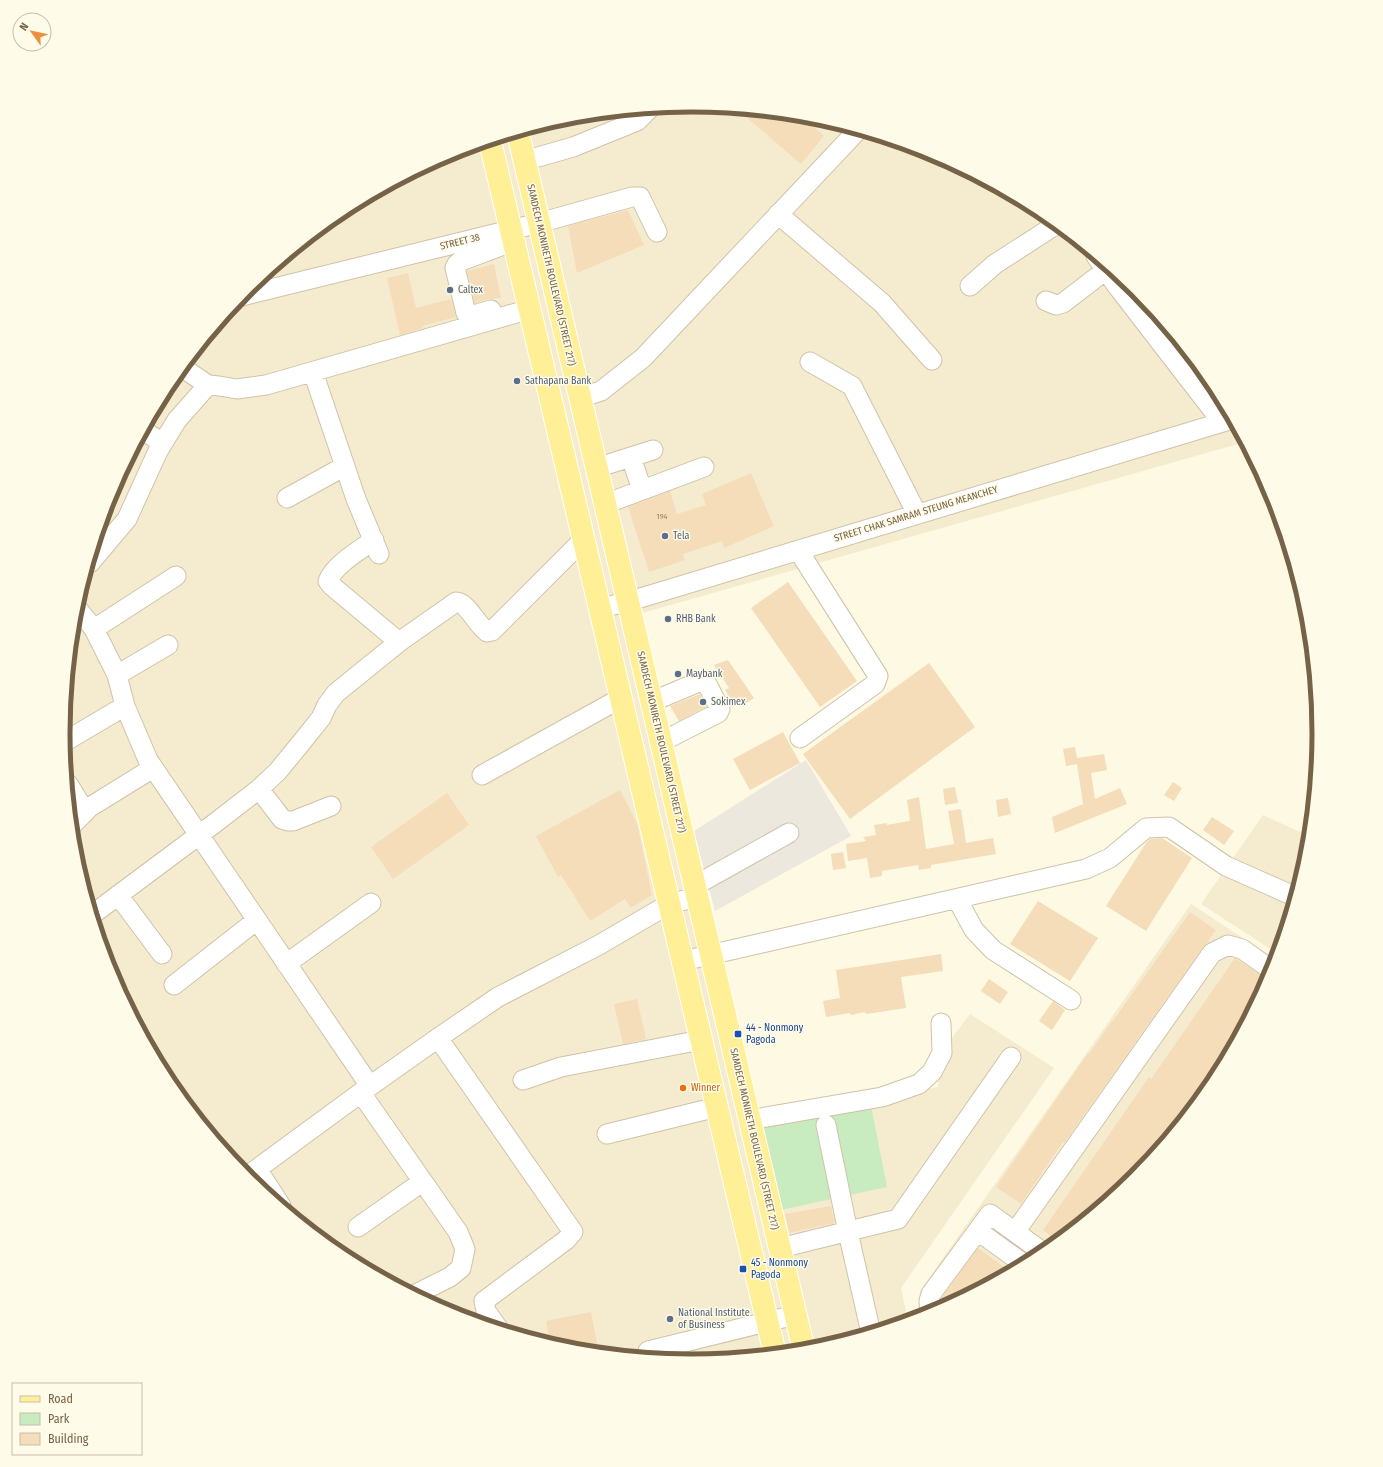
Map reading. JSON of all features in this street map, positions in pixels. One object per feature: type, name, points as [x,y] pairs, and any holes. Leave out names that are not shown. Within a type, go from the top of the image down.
[{"type":"main road","name":"SAMDECH MONIRETH BOULEVARD (STREET 217)","points":[[519,137],[802,1345]]},
{"type":"main road","points":[[491,145],[774,1350]]},
{"type":"street","points":[[524,160],[573,147],[632,124],[644,114]]},
{"type":"street","points":[[580,398],[601,391],[643,358],[854,134]]},
{"type":"street","name":"STREET 38","points":[[258,289],[512,236],[539,223],[636,196],[640,198],[657,232]]},
{"type":"street","points":[[778,214],[882,303],[932,360]]},
{"type":"street","points":[[970,286],[995,264],[1052,227]]},
{"type":"street","points":[[512,236],[457,264],[455,268],[466,313],[470,316],[529,304]]},
{"type":"street","points":[[1046,301],[1056,305],[1063,303],[1109,274]]},
{"type":"street","points":[[1114,279],[1228,420]]},
{"type":"street","points":[[187,371],[208,386],[237,389],[266,385],[313,372],[529,304]]},
{"type":"street","points":[[810,362],[852,386],[917,514]]},
{"type":"street","points":[[313,372],[356,499],[376,547],[336,569],[330,575],[328,580],[332,586],[399,642]]},
{"type":"street","points":[[98,550],[127,519],[158,451],[178,420],[208,386]]},
{"type":"street","name":"STREET CHAK SAMRAM STEUNG MEANCHEY","points":[[600,608],[628,602],[1228,420]]},
{"type":"street","points":[[148,433],[163,443]]},
{"type":"street","points":[[596,468],[653,450]]},
{"type":"street","points":[[631,457],[642,490]]},
{"type":"street","points":[[287,498],[345,466]]},
{"type":"street","points":[[605,504],[704,467]]},
{"type":"street","points":[[96,911],[259,789],[278,771],[301,743],[321,718],[327,705],[336,693],[399,642],[456,602],[464,605],[482,628],[487,632],[492,631],[584,539]]},
{"type":"street","points":[[798,550],[878,676],[875,684],[800,738]]},
{"type":"street","points":[[94,630],[176,576]]},
{"type":"street","points":[[82,614],[94,630],[117,675],[125,706],[148,760],[286,964],[422,1182],[458,1232],[465,1249],[461,1268],[450,1277],[420,1292]]},
{"type":"street","points":[[117,675],[168,645]]},
{"type":"street","points":[[651,702],[701,681],[706,682],[720,709],[718,713],[661,742]]},
{"type":"street","points":[[482,775],[621,698]]},
{"type":"street","points":[[70,738],[125,706]]},
{"type":"street","points":[[73,792],[81,805],[87,807],[94,806],[153,768]]},
{"type":"street","points":[[259,789],[282,819],[288,821],[293,821],[331,806]]},
{"type":"street","points":[[76,821],[87,810],[87,807]]},
{"type":"street","points":[[682,961],[711,956],[1086,869],[1110,858],[1146,828],[1169,827],[1226,866],[1292,895]]},
{"type":"street","points":[[252,1173],[365,1089],[498,997],[599,945],[669,904],[696,892],[789,834]]},
{"type":"street","points":[[118,895],[162,954]]},
{"type":"street","points":[[957,899],[974,930],[994,950],[1071,1000]]},
{"type":"street","points":[[286,964],[371,903]]},
{"type":"street","points":[[174,985],[257,920]]},
{"type":"street","points":[[1015,1232],[1212,953],[1228,945],[1242,949],[1268,966]]},
{"type":"street","points":[[749,1120],[882,1097],[919,1084],[932,1072],[942,1053],[941,1023]]},
{"type":"street","points":[[438,1038],[573,1232],[566,1240],[484,1301],[486,1311],[494,1323]]},
{"type":"street","points":[[523,1080],[561,1067],[701,1040]]},
{"type":"street","points":[[780,1248],[898,1219],[1011,1057]]},
{"type":"street","points":[[607,1134],[717,1107]]},
{"type":"street","points":[[826,1125],[870,1328]]},
{"type":"street","points":[[358,1227],[422,1182]]},
{"type":"street","points":[[929,1308],[929,1301],[931,1294],[990,1214],[1038,1249]]},
{"type":"street","points":[[978,1231],[1019,1261]]},
{"type":"street","points":[[648,1351],[795,1315]]},
{"type":"shaded area","points":[[651,113],[732,113],[773,117],[852,133],[891,145],[929,159],[1002,195],[1070,240],[1101,266],[1131,294],[1173,340],[1208,388],[1241,443],[639,614],[682,804],[726,971],[756,1121],[938,1087],[940,1054],[970,1014],[1054,1068],[901,1288],[907,1316],[852,1334],[813,1343],[773,1350],[732,1354],[651,1354],[610,1350],[531,1334],[454,1308],[381,1272],[346,1250],[313,1227],[252,1173],[198,1112],[175,1079],[153,1044],[117,971],[91,894],[82,855],[75,815],[71,774],[70,734],[71,693],[75,652],[82,612],[91,573],[117,496],[153,423],[175,388],[198,355],[252,294],[313,240],[346,217],[381,195],[454,159],[531,133],[610,117]]},
{"type":"shaded area","points":[[806,760],[851,836],[715,911],[694,831]]},
{"type":"shaded area","points":[[1263,815],[1300,832],[1305,830],[1292,894],[1273,951],[1201,904]]},
{"type":"shaded area","points":[[1191,904],[1271,957],[1249,1008],[1230,1044],[1208,1079],[1185,1112],[1131,1173],[1070,1227],[1002,1272],[966,1291],[924,1310],[920,1291]]},
{"type":"green space","points":[[870,1101],[887,1187],[776,1211],[757,1125]]},
{"type":"building","points":[[743,114],[773,117],[809,123],[824,136],[801,164]]},
{"type":"building","points":[[628,210],[644,245],[577,273],[568,226]]},
{"type":"building","points":[[494,264],[501,298],[488,299],[475,303],[467,271]]},
{"type":"building","points":[[408,273],[416,308],[451,299],[456,317],[422,326],[423,328],[400,335],[387,278]]},
{"type":"building","points":[[751,473],[774,526],[724,548],[722,541],[683,554],[685,560],[649,572],[628,507],[670,491],[677,514],[706,505],[702,494]]},
{"type":"building","points":[[788,582],[857,681],[820,707],[751,608]]},
{"type":"building","points":[[728,660],[754,698],[740,707],[736,699],[732,701],[725,690],[729,688],[714,665]]},
{"type":"building","points":[[929,663],[975,727],[850,819],[803,754]]},
{"type":"building","points":[[700,694],[706,707],[679,721],[670,706]]},
{"type":"building","points":[[783,732],[800,763],[750,790],[733,759]]},
{"type":"building","points":[[1075,747],[1077,758],[1104,754],[1107,770],[1091,773],[1095,799],[1120,788],[1127,804],[1055,833],[1052,817],[1083,804],[1077,764],[1066,766],[1063,749]]},
{"type":"building","points":[[1173,782],[1182,788],[1174,801],[1164,795]]},
{"type":"building","points":[[955,787],[958,803],[945,805],[943,789]]},
{"type":"building","points":[[620,790],[637,823],[652,895],[631,908],[625,899],[590,921],[561,875],[558,877],[536,836]]},
{"type":"building","points":[[447,793],[469,825],[393,879],[371,847]]},
{"type":"building","points":[[919,797],[926,849],[954,844],[948,811],[961,809],[966,843],[993,838],[996,854],[931,865],[931,868],[919,870],[918,865],[882,871],[882,876],[870,878],[867,858],[848,861],[846,844],[866,841],[863,837],[876,835],[874,825],[887,823],[887,825],[909,821],[907,800]]},
{"type":"building","points":[[1008,798],[1011,814],[998,817],[996,800]]},
{"type":"building","points":[[1212,817],[1234,831],[1224,845],[1203,830]]},
{"type":"building","points":[[1162,838],[1192,858],[1146,931],[1106,906],[1146,843],[1150,839]]},
{"type":"building","points":[[843,852],[846,868],[833,870],[831,854]]},
{"type":"building","points":[[1038,901],[1098,938],[1070,981],[1010,944]]},
{"type":"building","points":[[1190,912],[1216,930],[1064,1143],[1063,1142],[1021,1204],[996,1187],[1088,1053],[1089,1054],[1113,1021]]},
{"type":"building","points":[[941,954],[943,971],[901,977],[906,1008],[866,1014],[865,1012],[851,1015],[850,1013],[826,1017],[823,1001],[840,998],[836,970]]},
{"type":"building","points":[[1235,958],[1263,977],[1230,1044],[1185,1112],[1131,1173],[1101,1201],[1054,1238],[1043,1230],[1149,1077],[1151,1079]]},
{"type":"building","points":[[989,979],[1008,992],[1000,1004],[981,991]]},
{"type":"building","points":[[637,999],[646,1039],[623,1044],[614,1004]]},
{"type":"building","points":[[1053,1001],[1065,1010],[1052,1030],[1039,1021]]},
{"type":"building","points":[[831,1206],[835,1223],[789,1233],[785,1214]]},
{"type":"building","points":[[978,1248],[1007,1269],[941,1302],[941,1299]]},
{"type":"building","points":[[591,1312],[598,1348],[549,1338],[546,1321]]},
{"type":"place","name":"Caltex","points":[[450,290]]},
{"type":"place","name":"Sathapana Bank","points":[[517,381]]},
{"type":"place","name":"Tela","points":[[665,536]]},
{"type":"place","name":"RHB Bank","points":[[668,619]]},
{"type":"place","name":"Maybank","points":[[678,674]]},
{"type":"place","name":"Sokimex","points":[[703,702]]},
{"type":"place","name":"44 - Nonmony Pagoda","points":[[738,1034]]},
{"type":"place","name":"Winner","points":[[683,1088]]},
{"type":"place","name":"45 - Nonmony Pagoda","points":[[743,1269]]},
{"type":"place","name":"National Institute of Business","points":[[670,1319]]}]
